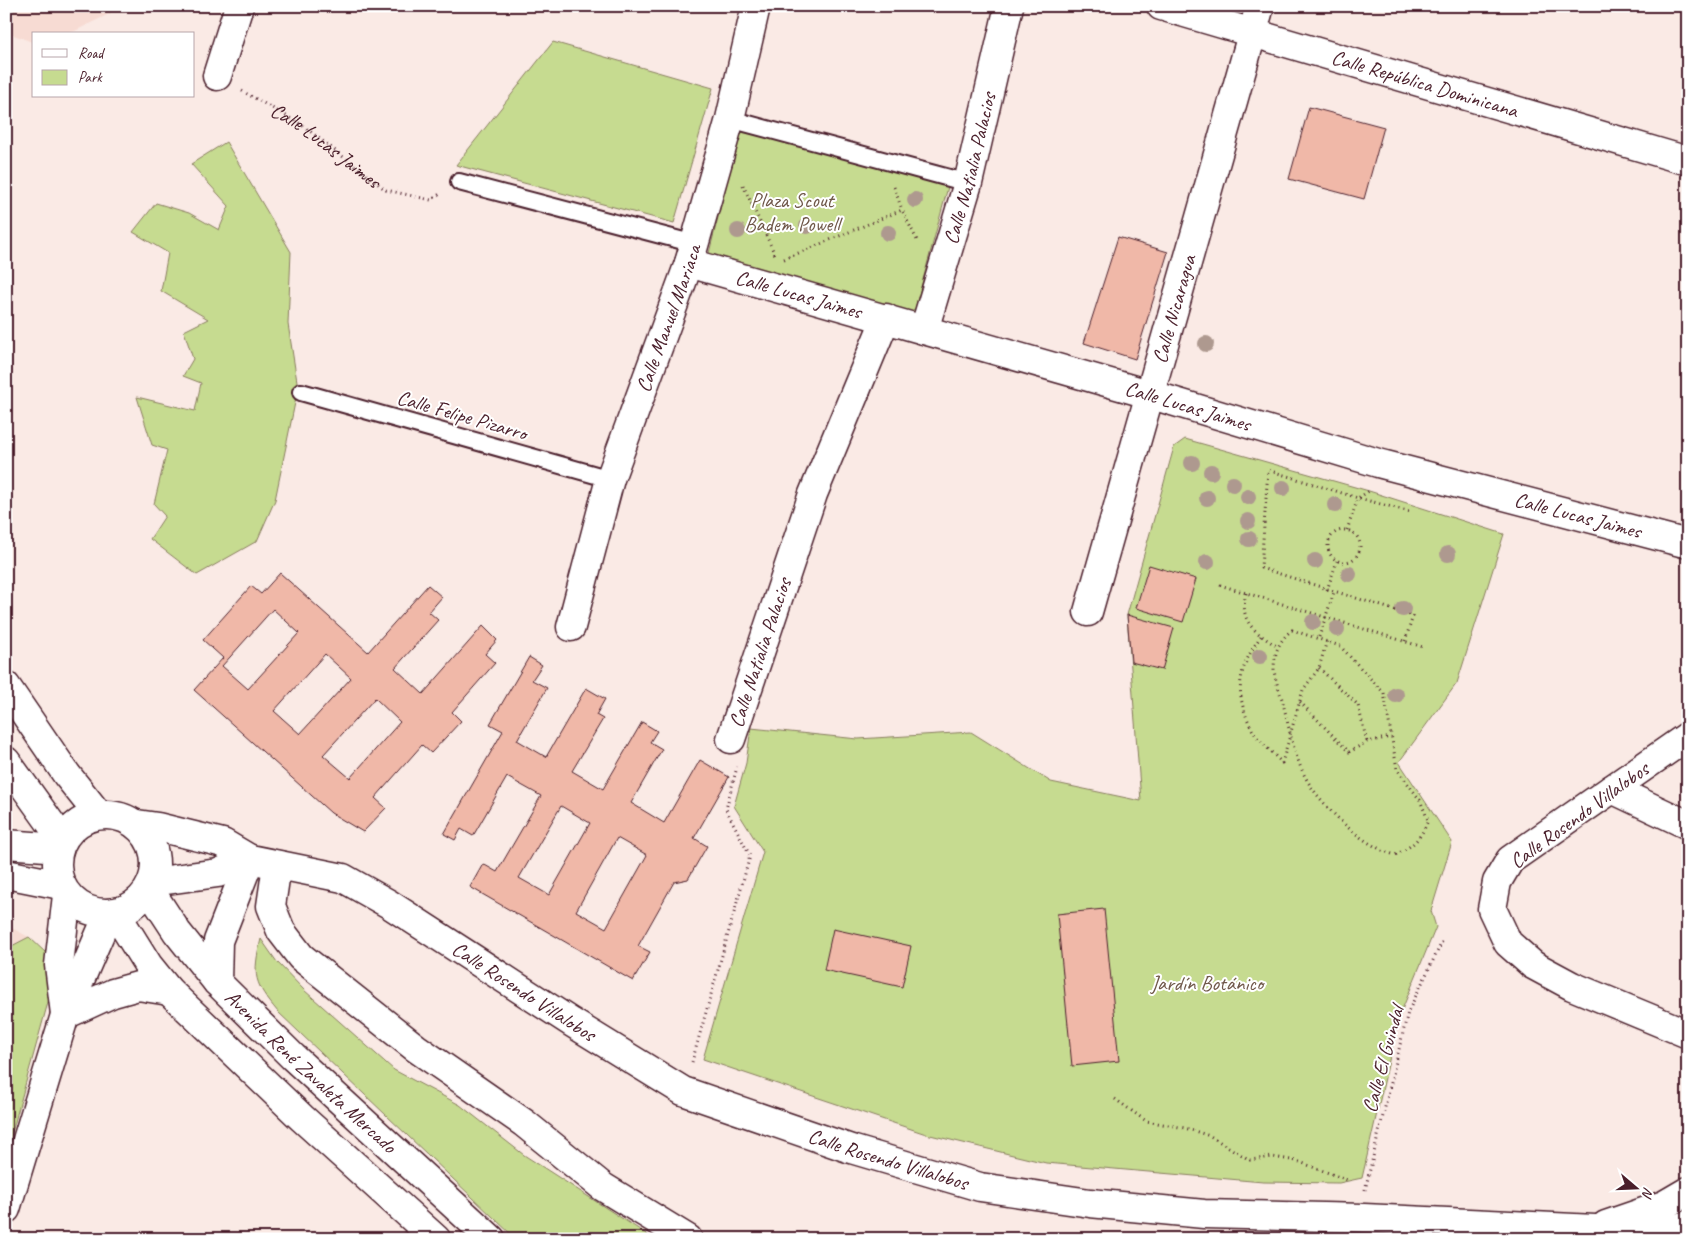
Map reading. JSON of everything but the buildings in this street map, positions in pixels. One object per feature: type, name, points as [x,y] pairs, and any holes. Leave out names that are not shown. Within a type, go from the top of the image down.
[{"type":"main road","points":[[217,76],[239,6]]},
{"type":"main road","name":"Calle Manuel Mariaca","points":[[571,627],[610,479],[692,254],[730,119],[756,6]]},
{"type":"main road","name":"Calle Natialia Palacios","points":[[924,330],[968,183],[1009,6]]},
{"type":"main road","name":"Calle República Dominicana","points":[[1161,6],[1688,161]]},
{"type":"main road","name":"Calle Nicaragua","points":[[1088,612],[1152,395],[1260,6]]},
{"type":"main road","name":"Calle Lucas Jaimes","points":[[692,254],[924,330],[1152,395],[1378,463],[1688,544]]},
{"type":"main road","name":"Calle Natialia Palacios","points":[[731,739],[814,494],[886,318]]},
{"type":"main road","points":[[6,686],[67,774],[98,814]]},
{"type":"main road","name":"Calle Rosendo Villalobos","points":[[1688,736],[1510,860],[1497,882],[1492,909],[1508,942],[1533,965],[1572,986],[1688,1034]]},
{"type":"main road","points":[[6,761],[61,843]]},
{"type":"main road","points":[[1612,789],[1688,825]]},
{"type":"main road","points":[[6,874],[64,890],[82,907],[112,912],[135,903],[150,885],[156,862],[153,848],[147,835],[137,824],[119,816],[98,814],[73,826],[61,843],[56,860],[64,890],[59,965],[65,1015]]},
{"type":"main road","name":"Calle Rosendo Villalobos","points":[[137,824],[158,827],[223,843],[250,859],[343,878],[389,904],[570,1022],[683,1090],[851,1149],[980,1187],[1090,1203],[1204,1214],[1364,1218],[1595,1228],[1655,1234],[1688,1225]]},
{"type":"main road","points":[[6,844],[61,843]]},
{"type":"main road","points":[[150,885],[218,873],[250,859]]},
{"type":"main road","points":[[217,982],[218,941],[250,859]]},
{"type":"main road","points":[[277,865],[271,906],[281,931],[301,957],[416,1048],[524,1123],[603,1188],[688,1239]]},
{"type":"main road","name":"Avenida René Zavaleta Mercado","points":[[150,885],[177,932],[217,982],[293,1057],[492,1239]]},
{"type":"main road","points":[[6,1209],[65,1015],[112,912]]},
{"type":"main road","name":"Avenida René Zavaleta Mercado","points":[[112,912],[148,965],[169,991],[302,1118],[436,1239]]},
{"type":"main road","points":[[65,1015],[113,993],[138,986],[169,991]]},
{"type":"main road","name":"Calle Rosendo Villalobos","points":[[1595,1228],[1664,1205],[1688,1191]]},
{"type":"lane","points":[[730,119],[968,183]]},
{"type":"lane","name":"Calle Lucas Jaimes","points":[[459,182],[692,254]]},
{"type":"lane","name":"Calle Felipe Pizarro","points":[[302,392],[610,479]]},
{"type":"path","name":"Calle Lucas Jaimes","points":[[217,76],[302,126],[386,190],[431,200],[459,182]]},
{"type":"path","points":[[740,179],[778,262],[902,210]]},
{"type":"path","points":[[893,184],[902,210],[920,245]]},
{"type":"path","points":[[1347,530],[1358,498],[1369,491],[1378,463]]},
{"type":"path","points":[[1405,641],[1413,616],[1261,568],[1268,470],[1358,498],[1411,512]]},
{"type":"path","points":[[1347,530],[1352,532],[1359,541],[1359,552],[1352,560],[1337,561],[1329,554],[1329,538],[1337,531],[1347,530]]},
{"type":"path","points":[[1327,590],[1337,561]]},
{"type":"path","points":[[1220,585],[1423,646]]},
{"type":"path","points":[[1319,637],[1334,592]]},
{"type":"path","points":[[1246,593],[1243,606],[1244,617],[1261,636],[1278,647]]},
{"type":"path","points":[[1292,630],[1326,640],[1340,646],[1384,693],[1397,769],[1420,800],[1428,820],[1421,837],[1411,847],[1395,855],[1381,850],[1356,834],[1315,792],[1302,770],[1274,670],[1278,647],[1282,637],[1292,630]]},
{"type":"path","points":[[1261,636],[1247,655],[1239,687],[1251,728],[1282,763],[1303,690],[1319,668],[1326,640]]},
{"type":"path","points":[[1319,668],[1358,705],[1367,742]]},
{"type":"path","points":[[1300,702],[1349,752],[1367,742],[1391,737]]},
{"type":"path","name":"Calle Natialia Palacios","points":[[696,1049],[750,856],[726,809],[738,769],[731,739]]},
{"type":"path","name":"Calle El Guindal","points":[[1365,1190],[1408,1012],[1443,940]]},
{"type":"path","points":[[1115,1100],[1146,1121],[1185,1128],[1210,1136],[1250,1160],[1273,1157],[1297,1161],[1350,1181]]},
{"type":"shaded area","points":[[6,6],[107,6],[111,13],[71,32],[32,32],[32,42],[6,32]]},
{"type":"shaded area","points":[[6,925],[29,937],[6,949]]},
{"type":"green space","points":[[553,42],[713,88],[674,223],[456,165]]},
{"type":"green space","name":"Plaza Scout Badem Powell","points":[[740,130],[948,187],[914,313],[708,257]]},
{"type":"green space","points":[[226,142],[291,252],[288,324],[298,388],[275,500],[257,541],[197,575],[150,539],[165,516],[154,504],[167,450],[152,445],[137,397],[195,411],[201,383],[183,376],[193,359],[184,331],[208,319],[161,291],[168,253],[133,232],[156,203],[189,213],[219,230],[229,206],[191,164]]},
{"type":"green space","name":"Jardín Botánico","points":[[1185,439],[1369,491],[1504,534],[1457,683],[1399,762],[1452,842],[1431,911],[1436,927],[1399,1017],[1362,1178],[1339,1183],[1263,1182],[1046,1163],[926,1134],[703,1059],[763,852],[734,806],[746,763],[751,728],[858,739],[971,732],[1051,782],[1141,801],[1127,615],[1174,447]]},
{"type":"green space","points":[[29,937],[46,953],[52,988],[6,1154],[6,949]]},
{"type":"green space","points":[[261,939],[277,962],[304,990],[394,1070],[460,1105],[524,1155],[654,1239],[516,1239],[278,1012],[264,994],[257,978],[256,962]]}]
